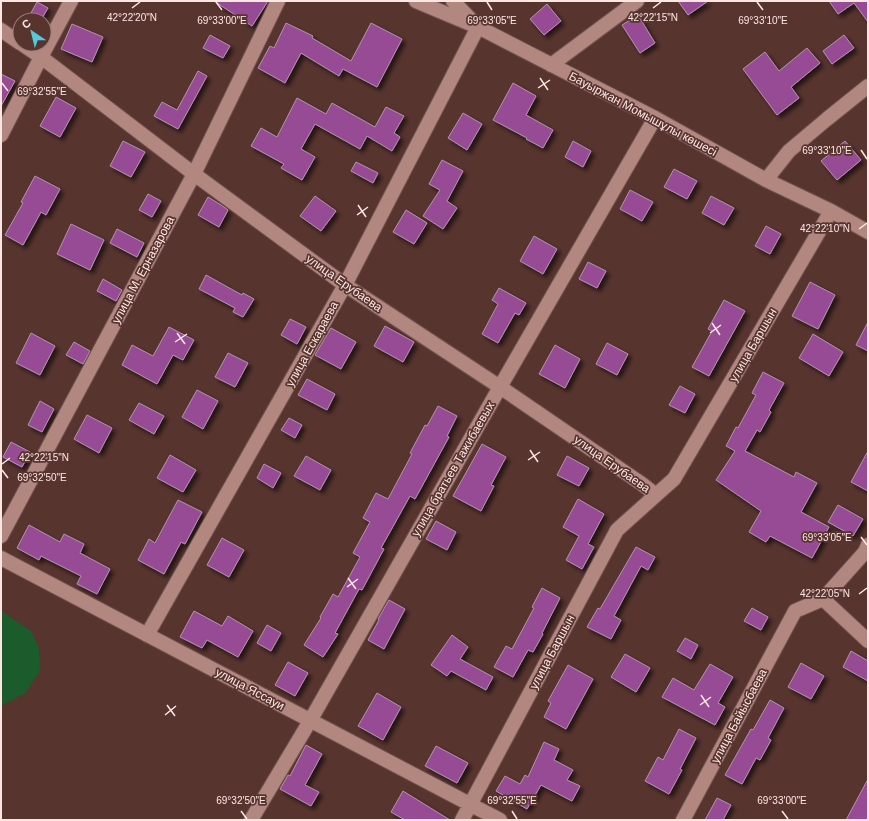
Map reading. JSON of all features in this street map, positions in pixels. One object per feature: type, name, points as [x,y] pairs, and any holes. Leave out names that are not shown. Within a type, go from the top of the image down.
[{"type":"street","points":[[1,135],[71,1]]},
{"type":"street","name":"улица М. Ерназарова","points":[[1,536],[194,174],[278,1]]},
{"type":"street","name":"Бауыржан Момышұлы көшесі","points":[[416,1],[478,27],[655,118],[766,180],[868,232]]},
{"type":"street","points":[[453,1],[478,27]]},
{"type":"street","points":[[551,65],[637,1]]},
{"type":"street","name":"улица Ескараева","points":[[147,635],[345,285],[478,27]]},
{"type":"street","name":"улица Ерубаева","points":[[1,30],[12,37]]},
{"type":"street","name":"улица Ерубаева","points":[[34,52],[194,174],[345,285],[500,387],[656,494],[674,479]]},
{"type":"street","points":[[766,180],[790,151],[826,119],[868,86]]},
{"type":"street","name":"улица братьев Тажибаевых","points":[[251,820],[310,720],[655,118]]},
{"type":"street","name":"улица Баршын","points":[[674,479],[831,212]]},
{"type":"street","name":"улица Баршын","points":[[462,820],[617,530],[656,494]]},
{"type":"street","points":[[868,545],[865,552],[823,599],[868,641]]},
{"type":"street","name":"улица Яссауи","points":[[1,558],[500,820]]},
{"type":"street","name":"улица Байысбаева","points":[[683,820],[795,611],[823,599]]},
{"type":"green space","points":[[1,611],[31,631],[39,648],[40,671],[25,693],[1,706]]},
{"type":"building","points":[[214,1],[268,1],[252,26]]},
{"type":"building","points":[[678,1],[708,1],[688,15]]},
{"type":"building","points":[[829,1],[868,1],[868,22],[854,3],[838,14]]},
{"type":"building","points":[[37,2],[48,8],[46,12],[31,12]]},
{"type":"building","points":[[547,4],[561,21],[544,35],[530,19]]},
{"type":"building","points":[[638,15],[655,43],[640,53],[622,25]]},
{"type":"building","points":[[286,23],[313,36],[312,38],[351,61],[371,23],[402,39],[377,87],[343,69],[339,76],[301,53],[285,83],[258,68],[270,46],[274,48]]},
{"type":"building","points":[[72,24],[103,37],[92,62],[61,49]]},
{"type":"building","points":[[210,35],[230,46],[223,58],[203,48]]},
{"type":"building","points":[[844,35],[854,48],[832,64],[823,51]]},
{"type":"building","points":[[807,48],[820,63],[791,87],[799,98],[777,115],[743,69],[765,52],[779,71]]},
{"type":"building","points":[[198,71],[207,76],[178,129],[154,116],[162,102],[177,110]]},
{"type":"building","points":[[1,74],[15,81],[1,106]]},
{"type":"building","points":[[513,83],[536,96],[526,115],[553,130],[543,148],[493,120]]},
{"type":"building","points":[[56,97],[76,108],[60,137],[40,126]]},
{"type":"building","points":[[297,98],[326,114],[332,103],[375,127],[386,107],[404,116],[394,133],[400,137],[392,151],[367,136],[360,149],[315,124],[301,149],[315,157],[302,180],[281,168],[284,164],[251,146],[261,128],[277,137]]},
{"type":"building","points":[[463,113],[482,124],[467,150],[448,138]]},
{"type":"building","points":[[123,141],[145,152],[131,177],[110,166]]},
{"type":"building","points":[[573,141],[591,151],[583,167],[565,157]]},
{"type":"building","points":[[845,141],[861,160],[837,180],[821,161]]},
{"type":"building","points":[[442,160],[463,171],[447,201],[457,208],[443,229],[423,216],[440,190],[429,184]]},
{"type":"building","points":[[356,162],[378,173],[373,183],[351,171]]},
{"type":"building","points":[[674,169],[697,181],[687,199],[664,187]]},
{"type":"building","points":[[35,176],[60,189],[46,215],[41,212],[23,245],[5,235],[23,203],[21,202]]},
{"type":"building","points":[[630,190],[653,202],[642,221],[620,209]]},
{"type":"building","points":[[148,194],[161,201],[152,217],[139,210]]},
{"type":"building","points":[[315,196],[336,211],[321,231],[300,216]]},
{"type":"building","points":[[711,196],[734,208],[724,225],[702,213]]},
{"type":"building","points":[[208,197],[228,210],[219,227],[198,215]]},
{"type":"building","points":[[406,210],[427,223],[414,244],[393,232]]},
{"type":"building","points":[[71,224],[104,240],[90,270],[57,254]]},
{"type":"building","points":[[766,226],[781,234],[770,254],[755,246]]},
{"type":"building","points":[[117,229],[144,243],[137,257],[110,243]]},
{"type":"building","points":[[534,236],[557,249],[543,274],[520,261]]},
{"type":"building","points":[[588,262],[606,271],[597,288],[579,279]]},
{"type":"building","points":[[206,275],[242,295],[243,293],[254,299],[243,317],[233,312],[235,308],[199,289]]},
{"type":"building","points":[[103,279],[122,290],[116,301],[97,291]]},
{"type":"building","points":[[810,282],[835,295],[818,329],[792,316]]},
{"type":"building","points":[[499,288],[526,303],[519,315],[515,313],[498,343],[482,334],[498,304],[492,300]]},
{"type":"building","points":[[724,300],[745,311],[709,376],[692,367],[712,331],[708,329]]},
{"type":"building","points":[[290,319],[306,327],[297,344],[281,335]]},
{"type":"building","points":[[868,322],[868,351],[856,345]]},
{"type":"building","points":[[385,326],[414,342],[403,362],[374,346]]},
{"type":"building","points":[[169,327],[194,340],[183,360],[173,355],[157,384],[122,365],[132,345],[153,356]]},
{"type":"building","points":[[331,328],[356,342],[341,369],[315,355]]},
{"type":"building","points":[[31,333],[55,346],[40,375],[16,363]]},
{"type":"building","points":[[813,334],[843,352],[829,376],[799,358]]},
{"type":"building","points":[[74,342],[90,351],[83,364],[66,355]]},
{"type":"building","points":[[607,343],[628,354],[617,375],[596,364]]},
{"type":"building","points":[[555,345],[580,359],[565,388],[539,374]]},
{"type":"building","points":[[228,353],[248,363],[235,387],[215,377]]},
{"type":"building","points":[[763,372],[784,383],[769,410],[771,412],[760,432],[757,430],[745,451],[794,477],[796,472],[817,483],[801,512],[829,527],[812,558],[770,536],[766,542],[749,532],[761,511],[716,480],[735,451],[726,446],[736,427],[738,428],[756,395],[752,393]]},
{"type":"building","points":[[307,379],[335,394],[327,410],[298,395]]},
{"type":"building","points":[[680,386],[695,394],[685,413],[669,405]]},
{"type":"building","points":[[197,390],[218,401],[203,429],[182,417]]},
{"type":"building","points":[[40,401],[54,409],[42,432],[28,425]]},
{"type":"building","points":[[139,403],[164,416],[154,434],[129,420]]},
{"type":"building","points":[[438,406],[457,416],[447,436],[449,437],[415,499],[410,496],[381,548],[384,549],[362,590],[359,589],[335,633],[338,634],[323,657],[304,645],[321,618],[320,617],[333,594],[338,597],[360,557],[353,553],[370,522],[363,518],[376,493],[388,499],[412,454],[410,453],[425,425],[427,426]]},
{"type":"building","points":[[87,415],[112,428],[99,453],[74,439]]},
{"type":"building","points":[[289,418],[302,425],[295,438],[281,430]]},
{"type":"building","points":[[11,442],[30,452],[22,467],[3,457]]},
{"type":"building","points":[[482,444],[506,457],[491,485],[494,486],[481,511],[453,496]]},
{"type":"building","points":[[868,451],[868,491],[851,482]]},
{"type":"building","points":[[170,455],[196,470],[183,492],[157,478]]},
{"type":"building","points":[[306,456],[331,470],[320,490],[294,476]]},
{"type":"building","points":[[567,456],[589,468],[579,486],[557,475]]},
{"type":"building","points":[[264,464],[281,473],[273,488],[257,478]]},
{"type":"building","points":[[578,499],[604,514],[588,544],[594,547],[582,569],[566,560],[579,536],[563,527]]},
{"type":"building","points":[[178,500],[202,512],[185,544],[181,542],[164,574],[138,560],[149,539],[155,543]]},
{"type":"building","points":[[838,505],[863,519],[853,536],[828,522]]},
{"type":"building","points":[[436,521],[456,532],[447,550],[426,539]]},
{"type":"building","points":[[29,525],[60,542],[64,534],[84,544],[80,553],[110,569],[97,594],[77,584],[81,576],[41,556],[39,560],[17,548]]},
{"type":"building","points":[[222,538],[244,550],[229,577],[207,565]]},
{"type":"building","points":[[636,547],[655,557],[648,570],[641,566],[614,616],[621,620],[611,639],[587,627],[598,608],[600,609]]},
{"type":"building","points":[[542,588],[560,598],[533,652],[528,650],[513,677],[494,667],[506,646],[512,649],[534,608],[532,607]]},
{"type":"building","points":[[389,600],[405,609],[384,649],[368,640]]},
{"type":"building","points":[[752,608],[768,617],[761,630],[744,621]]},
{"type":"building","points":[[194,611],[222,626],[228,616],[253,631],[238,657],[207,640],[202,648],[180,637]]},
{"type":"building","points":[[267,625],[281,633],[271,651],[257,643]]},
{"type":"building","points":[[452,635],[468,647],[460,659],[493,677],[486,690],[451,671],[447,676],[431,665]]},
{"type":"building","points":[[685,638],[698,645],[691,659],[677,651]]},
{"type":"building","points":[[851,651],[868,661],[868,681],[843,667]]},
{"type":"building","points":[[625,654],[650,668],[636,692],[611,677]]},
{"type":"building","points":[[288,662],[308,673],[295,696],[275,685]]},
{"type":"building","points":[[801,663],[824,676],[811,699],[788,687]]},
{"type":"building","points":[[710,664],[733,677],[718,703],[725,707],[715,725],[662,697],[673,678],[694,690]]},
{"type":"building","points":[[568,665],[593,679],[566,729],[544,717],[551,703],[548,701]]},
{"type":"building","points":[[377,693],[401,707],[383,740],[358,726]]},
{"type":"building","points":[[770,700],[784,708],[768,738],[771,740],[760,760],[756,758],[742,784],[725,775],[751,729],[753,730]]},
{"type":"building","points":[[679,729],[696,738],[680,769],[682,770],[669,794],[645,781],[658,757],[663,760]]},
{"type":"building","points":[[544,742],[559,749],[554,760],[573,770],[567,780],[580,786],[572,801],[541,785],[527,809],[496,791],[505,776],[520,784],[525,775],[528,777]]},
{"type":"building","points":[[306,745],[322,754],[305,785],[319,792],[311,806],[280,789],[288,775],[290,776]]},
{"type":"building","points":[[436,746],[468,763],[457,783],[425,766]]},
{"type":"building","points":[[868,779],[868,820],[846,820]]},
{"type":"building","points":[[403,791],[450,820],[405,820],[391,812]]},
{"type":"building","points":[[717,798],[731,805],[723,820],[705,820]]}]
